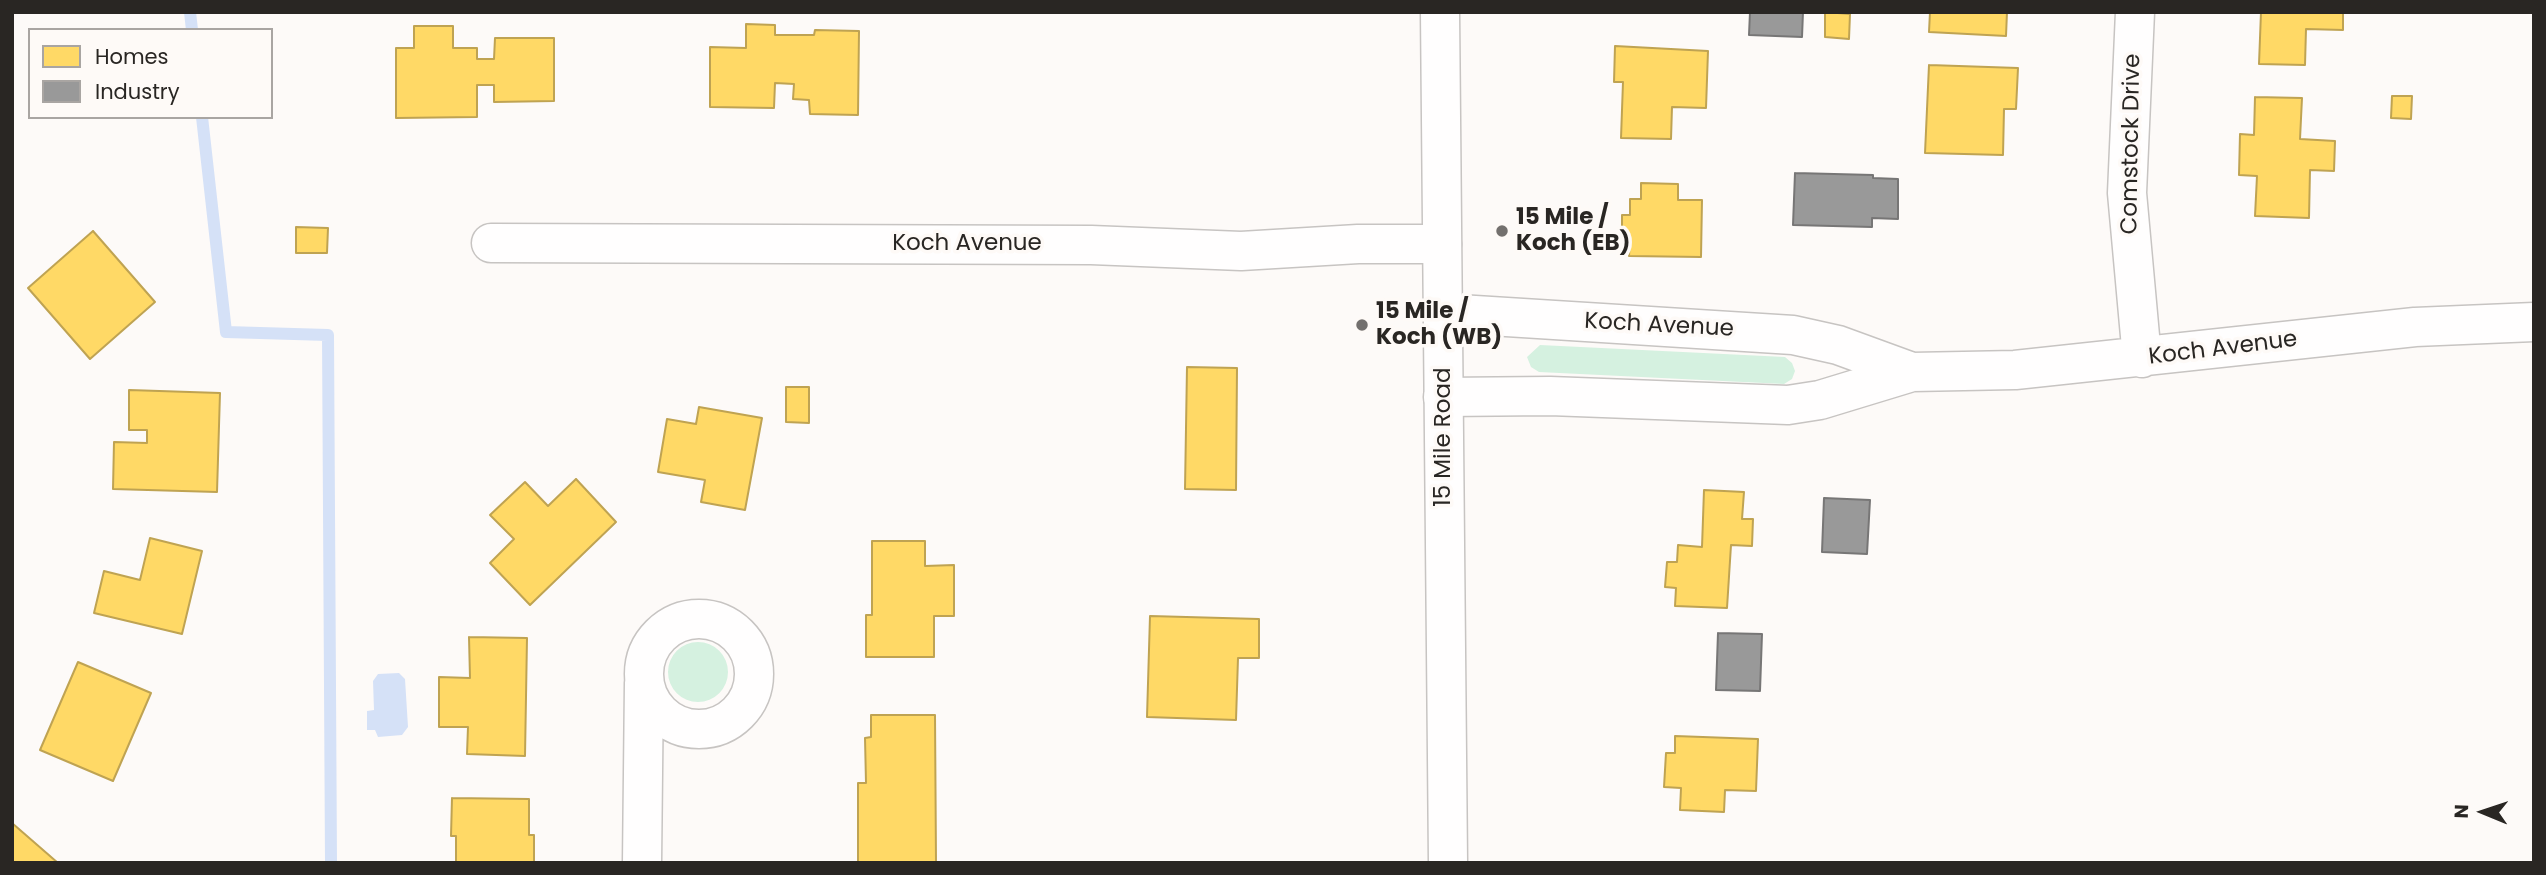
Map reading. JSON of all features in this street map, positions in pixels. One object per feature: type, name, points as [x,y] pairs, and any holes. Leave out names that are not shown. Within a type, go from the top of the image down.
[{"type":"street","name":"15 Mile Road","points":[[1440,12],[1448,863]]},
{"type":"street","name":"Comstock Drive","points":[[2135,12],[2127,193],[2142,358]]},
{"type":"street","name":"Koch Avenue","points":[[492,243],[1091,245],[1241,251],[1358,244],[1442,244]]},
{"type":"street","name":"Koch Avenue","points":[[1443,313],[1793,334],[1838,345],[1912,372]]},
{"type":"street","name":"Koch Avenue","points":[[1443,397],[1550,396],[1788,405],[1820,400],[1912,372],[2015,370],[2415,327],[2534,322]]},
{"type":"street","points":[[642,863],[645,805],[645,660],[653,643],[665,630],[681,621],[699,618],[716,622],[733,630],[745,643],[752,661],[754,679],[749,696],[739,712],[725,723],[707,729],[674,750],[659,771],[645,805]]},
{"type":"street","points":[[643,678],[648,696],[657,711],[681,725],[707,729]]},
{"type":"green space","points":[[1540,345],[1785,357],[1792,363],[1795,371],[1792,379],[1784,384],[1539,372],[1531,367],[1527,357]]},
{"type":"green space","points":[[692,642],[704,642],[723,655],[728,672],[726,684],[715,697],[704,702],[692,702],[673,689],[668,678],[668,666],[681,647]]},
{"type":"water","points":[[399,673],[405,679],[408,727],[402,735],[378,737],[375,730],[367,730],[367,711],[374,710],[373,681],[378,674]]},
{"type":"building: Homes","points":[[1825,12],[1850,14],[1849,39],[1825,37]]},
{"type":"building: Homes","points":[[1930,12],[2007,12],[2006,36],[1929,32]]},
{"type":"building: Homes","points":[[2261,12],[2343,12],[2343,30],[2306,29],[2305,65],[2259,64]]},
{"type":"building: Homes","points":[[746,24],[775,25],[775,35],[814,35],[815,30],[859,31],[858,115],[810,114],[809,100],[793,99],[794,84],[775,83],[774,108],[710,107],[710,47],[746,48]]},
{"type":"building: Homes","points":[[414,26],[453,26],[453,48],[477,48],[477,59],[494,59],[495,38],[554,38],[554,101],[494,102],[494,85],[477,85],[477,117],[396,118],[396,48],[414,48]]},
{"type":"building: Homes","points":[[1615,46],[1708,51],[1706,108],[1672,107],[1671,139],[1621,138],[1623,82],[1614,82]]},
{"type":"building: Homes","points":[[1929,65],[2018,68],[2016,109],[2004,109],[2003,155],[1925,153]]},
{"type":"building: Homes","points":[[2392,96],[2412,96],[2411,119],[2391,118]]},
{"type":"building: Homes","points":[[2255,97],[2302,98],[2300,139],[2335,141],[2334,171],[2310,170],[2309,218],[2255,216],[2257,176],[2239,175],[2240,134],[2254,135]]},
{"type":"building: Homes","points":[[1641,183],[1678,184],[1678,200],[1702,200],[1701,257],[1629,256],[1630,237],[1622,237],[1622,215],[1630,215],[1630,199],[1641,199]]},
{"type":"building: Homes","points":[[296,227],[328,228],[327,253],[296,253]]},
{"type":"building: Homes","points":[[93,231],[155,302],[90,359],[28,288]]},
{"type":"building: Homes","points":[[1187,367],[1237,368],[1236,490],[1185,489]]},
{"type":"building: Homes","points":[[786,387],[809,387],[809,423],[786,422]]},
{"type":"building: Homes","points":[[129,390],[220,393],[217,492],[113,489],[114,442],[147,443],[147,430],[129,430]]},
{"type":"building: Homes","points":[[699,407],[762,418],[745,510],[701,502],[705,480],[658,472],[667,419],[696,424]]},
{"type":"building: Homes","points":[[576,479],[616,522],[530,605],[490,563],[514,539],[490,515],[525,482],[548,506]]},
{"type":"building: Homes","points":[[1704,490],[1744,492],[1742,519],[1753,519],[1752,546],[1731,545],[1727,608],[1675,606],[1676,588],[1665,587],[1667,562],[1677,562],[1678,545],[1702,547]]},
{"type":"building: Homes","points":[[150,538],[202,551],[182,634],[94,613],[104,571],[140,580]]},
{"type":"building: Homes","points":[[872,541],[925,541],[925,566],[954,565],[954,616],[934,616],[934,657],[866,657],[866,615],[872,615]]},
{"type":"building: Homes","points":[[1150,616],[1259,619],[1259,658],[1238,658],[1236,720],[1147,717]]},
{"type":"building: Homes","points":[[469,637],[527,638],[525,756],[467,754],[468,727],[439,727],[439,677],[470,678]]},
{"type":"building: Homes","points":[[78,662],[151,693],[113,781],[40,750]]},
{"type":"building: Homes","points":[[871,715],[935,715],[936,863],[858,863],[858,783],[866,783],[865,738],[871,737]]},
{"type":"building: Homes","points":[[1675,736],[1758,739],[1756,791],[1725,790],[1724,812],[1680,810],[1681,788],[1664,787],[1666,753],[1675,753]]},
{"type":"building: Homes","points":[[452,798],[529,799],[529,835],[534,835],[534,863],[456,863],[456,836],[451,836]]},
{"type":"building: Homes","points":[[12,823],[58,863],[12,863]]},
{"type":"building: Industry","points":[[1750,12],[1803,12],[1802,37],[1749,35]]},
{"type":"building: Industry","points":[[1795,173],[1873,175],[1873,178],[1898,179],[1898,219],[1872,218],[1872,227],[1793,225]]},
{"type":"building: Industry","points":[[1824,498],[1870,500],[1867,554],[1822,552]]},
{"type":"building: Industry","points":[[1718,633],[1762,634],[1760,691],[1716,690]]},
{"type":"waterway","points":[[190,12],[192,28]]},
{"type":"waterway","points":[[202,119],[226,332],[328,335],[331,863]]},
{"type":"place","name":"15 Mile / Koch (EB)","points":[[1502,231]]},
{"type":"place","name":"15 Mile / Koch (WB)","points":[[1362,325]]}]
